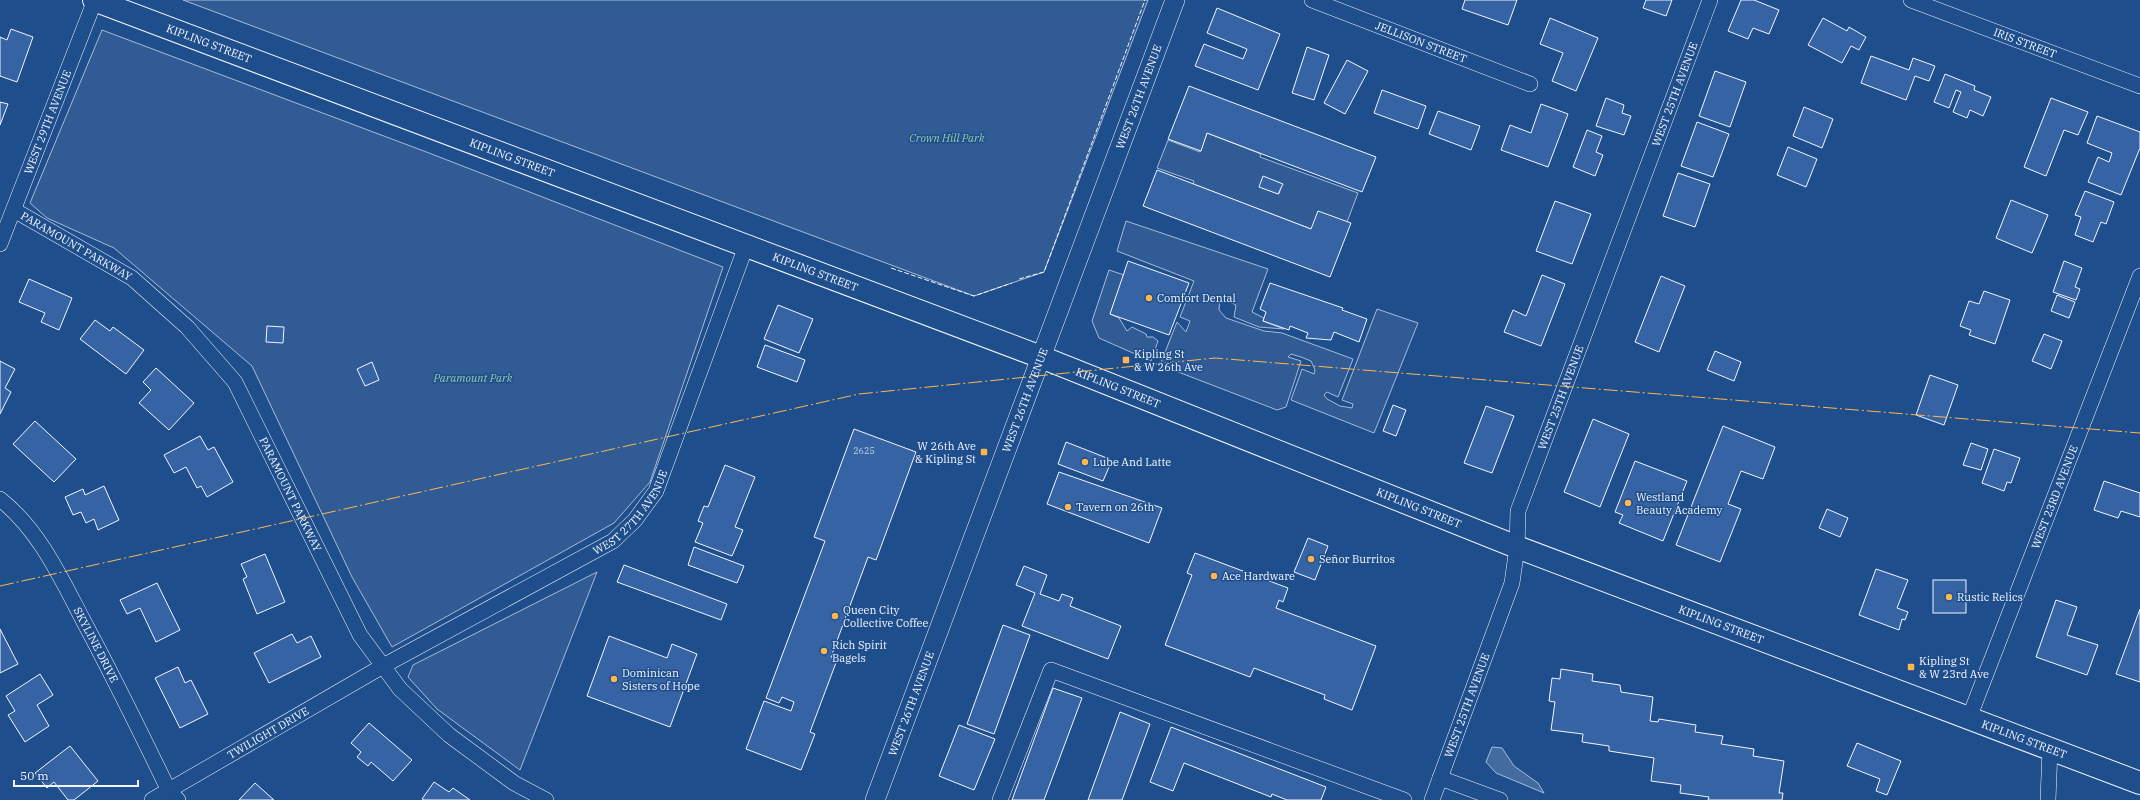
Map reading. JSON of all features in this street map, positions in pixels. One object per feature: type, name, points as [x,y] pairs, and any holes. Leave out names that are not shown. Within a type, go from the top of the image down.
[{"type":"main road","name":"KIPLING STREET","points":[[94,0],[1041,357],[1517,547],[2140,784]]},
{"type":"street","name":"WEST 29TH AVENUE","points":[[0,244],[94,0]]},
{"type":"street","name":"WEST 26TH AVENUE","points":[[875,800],[1174,0]]},
{"type":"street","name":"JELLISON STREET","points":[[1312,0],[1530,84]]},
{"type":"street","name":"WEST 25TH AVENUE","points":[[1432,800],[1512,583],[1517,547],[1518,511],[1710,0]]},
{"type":"street","name":"IRIS STREET","points":[[1911,0],[2140,86]]},
{"type":"street","name":"PARAMOUNT PARKWAY","points":[[14,210],[132,278],[187,327],[235,382],[360,635],[400,689],[449,735],[514,783],[546,800]]},
{"type":"street","name":"WEST 27TH AVENUE","points":[[383,666],[613,541],[635,520],[656,491],[746,246]]},
{"type":"street","name":"WEST 23RD AVENUE","points":[[1969,718],[2140,276]]},
{"type":"street","name":"SKYLINE DRIVE","points":[[0,499],[16,512],[48,554],[109,669],[173,795]]},
{"type":"street","name":"TWILIGHT DRIVE","points":[[152,800],[173,795],[383,666]]},
{"type":"street","points":[[1000,800],[1051,670],[1404,800]]},
{"type":"street","points":[[2048,800],[2050,749]]},
{"type":"street","points":[[1440,778],[1500,800]]},
{"type":"shaded area","name":"Crown Hill Park","points":[[183,0],[1148,0],[1044,272],[974,296]]},
{"type":"shaded area","name":"Paramount Park","points":[[102,30],[429,153],[723,267],[650,482],[614,523],[392,647],[352,577],[252,366],[114,248],[47,218],[30,203]]},
{"type":"shaded area","points":[[1207,133],[1261,154],[1260,157],[1358,193],[1347,222],[1311,229],[1193,184],[1194,181],[1157,168],[1168,140],[1200,152]],"holes":[[[1263,177],[1282,184],[1279,194],[1260,187]]]},
{"type":"shaded area","points":[[1126,221],[1268,269],[1252,312],[1264,318],[1263,321],[1284,329],[1259,327],[1234,317],[1236,305],[1220,297],[1219,310],[1226,318],[1264,331],[1282,333],[1353,359],[1338,397],[1327,392],[1324,395],[1327,399],[1340,406],[1352,408],[1353,404],[1342,400],[1377,309],[1418,323],[1374,433],[1291,400],[1302,369],[1314,374],[1315,370],[1311,361],[1301,357],[1291,354],[1288,357],[1301,361],[1286,407],[1277,410],[1160,365],[1177,322],[1186,332],[1190,321],[1180,317],[1194,281],[1117,251]]},
{"type":"shaded area","points":[[1109,270],[1124,275],[1110,314],[1119,318],[1127,331],[1132,327],[1146,334],[1147,337],[1153,337],[1158,341],[1151,361],[1099,338],[1092,321]]},
{"type":"shaded area","points":[[597,572],[520,770],[437,709],[408,677],[413,665]]},
{"type":"shaded area","points":[[1492,747],[1502,748],[1514,766],[1538,783],[1544,793],[1496,773],[1486,762]]},
{"type":"building","points":[[1465,0],[1517,0],[1508,25],[1462,9]]},
{"type":"building","points":[[1646,0],[1672,0],[1666,16],[1643,8]]},
{"type":"building","points":[[1741,0],[1754,0],[1779,10],[1769,34],[1753,28],[1748,39],[1728,31]]},
{"type":"building","points":[[1217,8],[1280,34],[1258,90],[1195,66],[1204,44],[1243,59],[1247,49],[1207,33]]},
{"type":"building","points":[[1550,18],[1598,38],[1576,91],[1552,81],[1563,53],[1540,44]]},
{"type":"building","points":[[1823,18],[1847,31],[1849,27],[1866,37],[1859,50],[1851,46],[1842,63],[1808,45]]},
{"type":"building","points":[[11,29],[33,37],[17,82],[0,76],[0,37],[7,40]]},
{"type":"building","points":[[1307,47],[1329,55],[1314,100],[1292,93]]},
{"type":"building","points":[[1871,56],[1909,70],[1913,58],[1935,66],[1929,81],[1915,76],[1906,100],[1861,83]]},
{"type":"building","points":[[1347,60],[1368,71],[1345,114],[1324,103]]},
{"type":"building","points":[[1715,71],[1746,82],[1730,127],[1699,116]]},
{"type":"building","points":[[1945,74],[1975,86],[1974,90],[1991,97],[1983,116],[1970,110],[1967,118],[1953,112],[1961,92],[1956,90],[1949,108],[1934,102]]},
{"type":"building","points":[[1189,86],[1376,157],[1362,192],[1207,133],[1201,151],[1168,139]]},
{"type":"building","points":[[1382,90],[1426,106],[1418,129],[1374,113]]},
{"type":"building","points":[[1606,98],[1624,105],[1622,113],[1631,116],[1624,135],[1596,126]]},
{"type":"building","points":[[2051,98],[2088,112],[2078,135],[2064,130],[2046,176],[2024,167]]},
{"type":"building","points":[[0,102],[8,104],[0,125]]},
{"type":"building","points":[[1541,104],[1568,114],[1548,167],[1501,150],[1510,125],[1531,133]]},
{"type":"building","points":[[1804,107],[1833,119],[1822,148],[1793,136]]},
{"type":"building","points":[[1438,111],[1480,126],[1471,150],[1429,134]]},
{"type":"building","points":[[2097,116],[2140,132],[2140,148],[2121,195],[2088,182],[2098,157],[2109,162],[2112,153],[2087,143]]},
{"type":"building","points":[[1697,122],[1729,134],[1713,177],[1681,166]]},
{"type":"building","points":[[1587,130],[1602,136],[1596,152],[1603,155],[1595,176],[1573,167]]},
{"type":"building","points":[[1788,147],[1817,159],[1806,187],[1777,175]]},
{"type":"building","points":[[1157,170],[1311,229],[1318,211],[1351,223],[1330,277],[1143,206]]},
{"type":"building","points":[[1678,173],[1710,184],[1695,227],[1663,216]]},
{"type":"building","points":[[1263,176],[1283,184],[1278,194],[1259,187]]},
{"type":"building","points":[[2085,191],[2114,202],[2106,224],[2101,222],[2093,242],[2075,235],[2081,217],[2075,215]]},
{"type":"building","points":[[2011,200],[2048,215],[2032,253],[1996,238]]},
{"type":"building","points":[[1555,201],[1591,214],[1572,264],[1536,251]]},
{"type":"building","name":"Comfort Dental","points":[[1128,261],[1189,283],[1169,335],[1110,314]]},
{"type":"building","points":[[2064,261],[2082,268],[2075,287],[2080,289],[2076,300],[2053,292]]},
{"type":"building","points":[[1542,275],[1565,284],[1541,346],[1504,332],[1513,310],[1526,316]]},
{"type":"building","points":[[1661,276],[1685,286],[1659,352],[1635,342]]},
{"type":"building","points":[[29,279],[72,298],[59,330],[41,322],[45,313],[19,302]]},
{"type":"building","points":[[1270,283],[1343,308],[1342,310],[1367,319],[1359,342],[1334,332],[1331,340],[1306,338],[1308,333],[1290,326],[1289,330],[1263,321],[1266,312],[1260,309]]},
{"type":"building","points":[[1984,291],[2010,300],[1995,344],[1969,335],[1971,330],[1960,326],[1969,301],[1979,304]]},
{"type":"building","points":[[2057,295],[2075,302],[2069,318],[2051,311]]},
{"type":"building","points":[[778,305],[813,319],[799,353],[764,339]]},
{"type":"building","points":[[95,320],[110,331],[113,327],[144,350],[126,374],[80,339]]},
{"type":"building","points":[[267,326],[284,327],[283,343],[266,342]]},
{"type":"building","points":[[2044,334],[2062,341],[2051,369],[2032,361]]},
{"type":"building","points":[[765,345],[805,360],[797,382],[757,367]]},
{"type":"building","points":[[1715,351],[1741,362],[1734,381],[1707,370]]},
{"type":"building","points":[[0,361],[15,369],[5,388],[11,392],[0,414]]},
{"type":"building","points":[[372,362],[379,380],[365,386],[357,369]]},
{"type":"building","points":[[156,368],[194,403],[169,430],[139,403],[151,390],[143,382]]},
{"type":"building","points":[[1930,375],[1958,385],[1944,425],[1916,415]]},
{"type":"building","points":[[1393,405],[1406,410],[1396,436],[1383,431]]},
{"type":"building","points":[[1486,406],[1514,416],[1492,473],[1464,463]]},
{"type":"building","points":[[1593,419],[1629,434],[1600,507],[1564,492]]},
{"type":"building","points":[[35,421],[76,459],[54,482],[13,444]]},
{"type":"building","points":[[1723,426],[1775,447],[1763,479],[1741,471],[1728,504],[1741,509],[1720,562],[1676,545]]},
{"type":"building","points":[[854,429],[916,452],[876,560],[868,557],[831,657],[837,660],[810,732],[815,734],[801,770],[746,749],[764,701],[791,711],[794,702],[782,697],[779,703],[766,698],[825,541],[814,537]]},
{"type":"building","points":[[200,436],[208,450],[214,447],[233,482],[207,497],[201,486],[197,488],[186,467],[174,473],[164,455]]},
{"type":"building","name":"Lube And Latte","points":[[1066,442],[1112,460],[1103,481],[1058,464]]},
{"type":"building","points":[[1971,443],[1988,449],[1981,470],[1963,465]]},
{"type":"building","points":[[1994,449],[2020,458],[2011,483],[2007,482],[2004,491],[1982,483]]},
{"type":"building","points":[[1635,461],[1687,481],[1663,541],[1619,523],[1623,515],[1615,512]]},
{"type":"building","points":[[725,465],[755,477],[735,527],[743,530],[732,556],[695,542],[703,523],[698,521],[704,506],[708,507]]},
{"type":"building","points":[[1059,472],[1162,508],[1149,543],[1047,504]]},
{"type":"building","points":[[2104,481],[2140,493],[2140,517],[2121,511],[2118,518],[2094,510]]},
{"type":"building","points":[[104,486],[119,520],[98,530],[94,519],[86,523],[81,512],[73,515],[65,497],[83,489],[85,495]]},
{"type":"building","points":[[1827,509],[1848,518],[1840,537],[1819,528]]},
{"type":"building","points":[[1308,538],[1328,546],[1315,580],[1294,572]]},
{"type":"building","points":[[694,547],[744,566],[737,583],[688,565]]},
{"type":"building","points":[[1195,553],[1288,588],[1283,602],[1279,600],[1276,608],[1376,646],[1352,710],[1324,699],[1325,695],[1254,668],[1250,677],[1165,645],[1192,575],[1187,573]]},
{"type":"building","points":[[265,554],[285,602],[257,614],[243,579],[247,577],[241,564]]},
{"type":"building","points":[[624,565],[727,604],[721,620],[617,582]]},
{"type":"building","points":[[1024,566],[1047,575],[1040,594],[1059,601],[1062,594],[1073,598],[1070,606],[1121,626],[1108,659],[1022,626],[1035,593],[1016,585]]},
{"type":"building","points":[[1876,569],[1908,580],[1897,608],[1908,612],[1905,620],[1902,619],[1899,630],[1859,615]]},
{"type":"building","name":"Rustic Relics","points":[[1933,580],[1966,580],[1966,613],[1933,613]]},
{"type":"building","points":[[157,583],[180,630],[156,642],[140,608],[127,614],[120,600]]},
{"type":"building","points":[[2056,600],[2077,607],[2067,635],[2098,645],[2087,675],[2036,657]]},
{"type":"building","points":[[2140,609],[2140,682],[2116,674]]},
{"type":"building","points":[[1003,625],[1030,635],[994,734],[967,724]]},
{"type":"building","points":[[0,629],[18,664],[0,673]]},
{"type":"building","points":[[292,634],[297,643],[311,636],[321,657],[269,683],[254,653]]},
{"type":"building","points":[[609,636],[667,658],[672,644],[697,654],[670,727],[587,696]]},
{"type":"building","points":[[178,667],[185,683],[191,680],[208,714],[180,728],[155,678]]},
{"type":"building","points":[[1561,669],[1593,674],[1592,681],[1620,685],[1621,692],[1653,697],[1650,721],[1658,722],[1659,719],[1696,725],[1695,732],[1723,736],[1721,744],[1754,749],[1753,756],[1784,761],[1779,793],[1783,793],[1782,800],[1708,800],[1709,797],[1680,793],[1681,785],[1651,781],[1654,758],[1609,751],[1609,746],[1582,742],[1583,734],[1551,730],[1555,702],[1549,701],[1552,678],[1560,679]]},
{"type":"building","points":[[40,674],[53,695],[37,705],[49,726],[25,742],[8,715],[15,711],[6,696]]},
{"type":"building","points":[[1053,688],[1082,698],[1044,800],[1012,800]]},
{"type":"building","points":[[1120,712],[1150,724],[1122,800],[1088,800]]},
{"type":"building","points":[[369,723],[412,760],[393,781],[371,762],[368,766],[357,757],[361,752],[351,743]]},
{"type":"building","points":[[959,725],[995,739],[974,790],[939,776]]},
{"type":"building","points":[[1171,727],[1326,787],[1321,800],[1287,800],[1272,794],[1271,797],[1184,763],[1173,791],[1150,782]]},
{"type":"building","points":[[1857,743],[1901,761],[1887,795],[1876,791],[1880,779],[1847,766]]},
{"type":"building","points":[[70,746],[98,781],[74,800],[68,800],[54,782],[47,788],[35,773]]},
{"type":"building","points":[[434,782],[449,792],[453,788],[470,800],[422,799]]},
{"type":"building","points":[[255,783],[274,800],[239,800]]},
{"type":"fence","points":[[1019,279],[1044,272],[1145,0]]},
{"type":"fence","points":[[891,268],[974,296],[1012,283]]},
{"type":"power","points":[[0,586],[859,394],[1215,358],[2140,433]]},
{"type":"place","name":"Comfort Dental","points":[[1149,298]]},
{"type":"place","name":"Kipling St & W 26th Ave","points":[[1126,360]]},
{"type":"place","name":"W 26th Ave & Kipling St","points":[[984,452]]},
{"type":"place","name":"Lube And Latte","points":[[1085,462]]},
{"type":"place","name":"Westland Beauty Academy","points":[[1628,503]]},
{"type":"place","name":"Tavern on 26th","points":[[1068,507]]},
{"type":"place","name":"Señor Burritos","points":[[1311,559]]},
{"type":"place","name":"Ace Hardware","points":[[1214,576]]},
{"type":"place","name":"Rustic Relics","points":[[1949,597]]},
{"type":"place","name":"Queen City Collective Coffee","points":[[835,616]]},
{"type":"place","name":"Rich Spirit Bagels","points":[[824,651]]},
{"type":"place","name":"Kipling St & W 23rd Ave","points":[[1911,667]]},
{"type":"place","name":"Dominican Sisters of Hope","points":[[614,679]]}]
